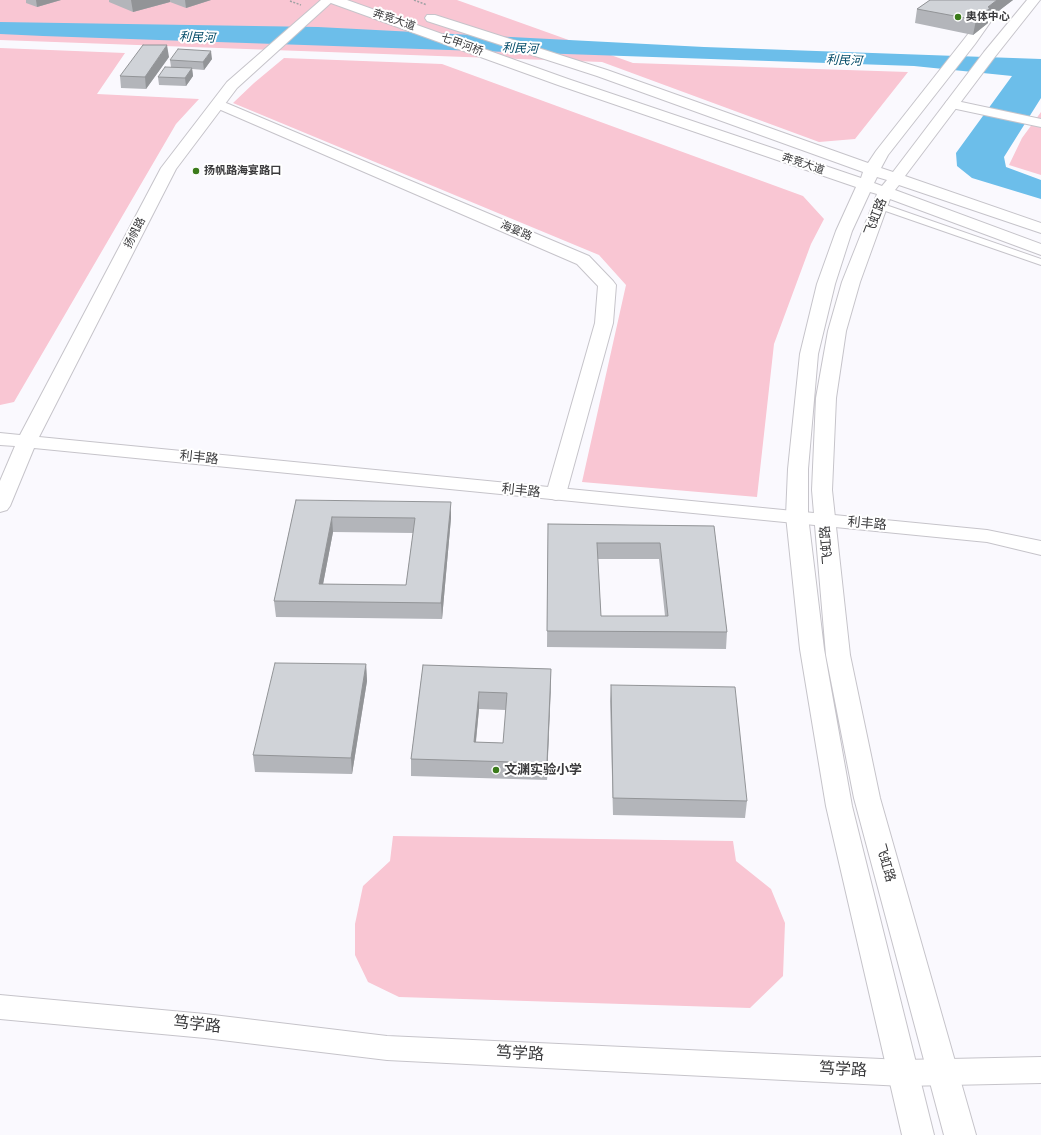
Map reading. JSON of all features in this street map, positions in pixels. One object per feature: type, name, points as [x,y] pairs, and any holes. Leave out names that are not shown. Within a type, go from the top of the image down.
[{"type":"main road","name":"扬帆路","points":[[0,506],[27,441],[169,168],[232,85],[328,0]]},
{"type":"main road","name":"奔竞大道","points":[[335,0],[429,32]]},
{"type":"main road","name":"飞虹路","points":[[960,1135],[867,798],[838,655],[822,490],[826,398],[837,331],[880,186],[881,154],[970,41],[1000,0]]},
{"type":"main road","name":"飞虹路","points":[[918,1135],[839,806],[812,650],[797,516],[798,469],[809,354],[831,268],[844,231],[880,186],[952,104],[1034,0]]},
{"type":"main road","name":"奔竞大道","points":[[419,14],[468,30]]},
{"type":"main road","name":"七甲河桥","points":[[468,30],[602,73]]},
{"type":"main road","name":"七甲河桥","points":[[429,32],[563,82]]},
{"type":"main road","name":"奔竞大道","points":[[602,73],[1041,250]]},
{"type":"main road","name":"奔竞大道","points":[[563,82],[880,186],[1041,228]]},
{"type":"main road","name":"海宴路","points":[[219,104],[583,260],[608,285],[604,323],[556,494]]},
{"type":"main road","points":[[952,104],[1041,123]]},
{"type":"main road","name":"利丰路","points":[[0,439],[556,494],[797,516],[987,536],[1041,548]]},
{"type":"main road","name":"笃学路","points":[[0,1007],[205,1026],[387,1048],[903,1073],[1041,1070]]},
{"type":"lane","points":[[880,186],[1041,262]]},
{"type":"path","points":[[290,1],[303,6]]},
{"type":"shaded area","points":[[0,0],[457,0],[633,63],[908,72],[855,139],[819,142],[602,62],[0,40]]},
{"type":"shaded area","points":[[0,48],[125,53],[97,94],[199,99],[176,124],[14,402],[0,405]]},
{"type":"shaded area","points":[[284,58],[442,64],[803,196],[824,219],[811,244],[774,344],[757,497],[582,482],[626,285],[599,255],[233,103]]},
{"type":"shaded area","points":[[1041,112],[1041,175],[1009,165],[1022,138]]},
{"type":"shaded area","points":[[393,836],[733,841],[736,861],[771,889],[785,923],[783,976],[750,1008],[399,997],[368,982],[355,955],[355,924],[363,886],[390,861]]},
{"type":"water","name":"利民河","points":[[0,22],[318,27],[704,47],[1041,59],[1041,98],[1004,157],[1006,167],[1041,180],[1041,199],[972,178],[957,166],[956,153],[1012,76],[914,66],[0,34]]},
{"type":"building","points":[[930,0],[997,0],[976,20],[917,9]]},
{"type":"building","points":[[143,45],[167,45],[145,77],[120,76]]},
{"type":"building","points":[[178,49],[211,51],[203,62],[170,60]]},
{"type":"building","points":[[165,67],[192,68],[185,78],[158,77]]},
{"type":"building","points":[[296,500],[451,502],[441,603],[274,601]],"holes":[[[332,517],[415,518],[406,585],[319,584]]]},
{"type":"building","points":[[548,524],[714,526],[727,632],[547,631]],"holes":[[[597,543],[660,543],[668,616],[601,616]]]},
{"type":"building","points":[[275,663],[366,664],[351,758],[253,755]]},
{"type":"building","points":[[423,665],[551,669],[547,763],[411,759]],"holes":[[[479,692],[507,693],[503,743],[474,742]]]},
{"type":"building","points":[[611,685],[735,687],[747,801],[613,798]]},
{"type":"place","name":"奥体中心","points":[[958,17]]},
{"type":"place","name":"扬帆路海宴路口","points":[[196,171]]},
{"type":"place","name":"文渊实验小学","points":[[496,770]]}]
